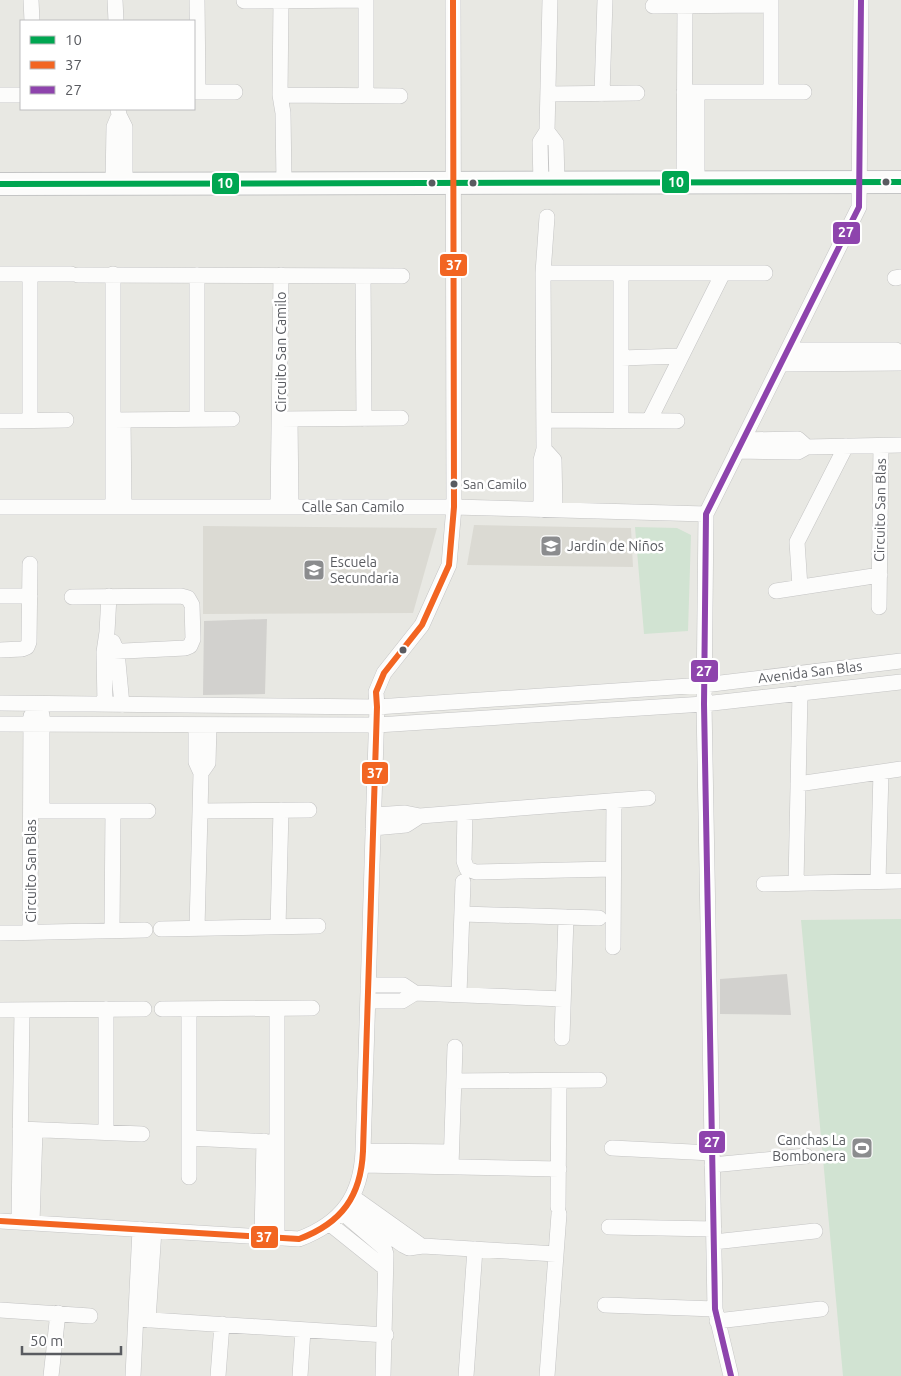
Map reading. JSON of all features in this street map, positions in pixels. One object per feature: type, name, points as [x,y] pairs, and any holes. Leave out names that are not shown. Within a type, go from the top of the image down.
[{"type":"street","points":[[32,0],[32,20]]},
{"type":"street","points":[[115,0],[116,20]]},
{"type":"street","points":[[197,0],[196,92],[235,92]]},
{"type":"street","points":[[244,1],[366,0],[366,96]]},
{"type":"street","points":[[0,1221],[299,1239],[315,1233],[330,1224],[347,1205],[362,1158],[377,726],[376,692],[384,673],[422,625],[449,565],[454,507],[453,0]]},
{"type":"street","points":[[549,183],[556,143],[548,131],[550,0]]},
{"type":"street","points":[[602,94],[605,0]]},
{"type":"street","points":[[731,1376],[716,1315],[704,704],[706,514],[859,207],[861,0]]},
{"type":"street","points":[[281,1],[280,95],[283,113],[284,183]]},
{"type":"street","points":[[653,6],[772,2],[772,92]]},
{"type":"street","points":[[684,6],[690,92],[690,183]]},
{"type":"street","points":[[690,92],[804,92]]},
{"type":"street","points":[[549,94],[637,93]]},
{"type":"street","points":[[0,95],[20,95]]},
{"type":"street","points":[[280,95],[400,96]]},
{"type":"street","points":[[118,112],[125,127],[119,184]]},
{"type":"street","points":[[0,184],[901,182]]},
{"type":"street","points":[[547,217],[543,273],[544,449],[554,460],[548,510]]},
{"type":"street","points":[[543,273],[765,273]]},
{"type":"street","points":[[621,273],[621,420]]},
{"type":"street","points":[[649,420],[723,273]]},
{"type":"street","name":"Circuito San Camilo","points":[[0,274],[402,276]]},
{"type":"street","points":[[30,274],[30,421]]},
{"type":"street","points":[[113,274],[119,507]]},
{"type":"street","points":[[197,275],[197,420]]},
{"type":"street","name":"Circuito San Camilo","points":[[281,275],[285,419],[284,507]]},
{"type":"street","points":[[363,276],[364,418]]},
{"type":"street","points":[[788,350],[897,354]]},
{"type":"street","points":[[781,364],[897,354]]},
{"type":"street","points":[[621,358],[682,356]]},
{"type":"street","name":"Circuito San Camilo","points":[[285,419],[400,418]]},
{"type":"street","points":[[118,420],[232,419]]},
{"type":"street","points":[[0,421],[66,420]]},
{"type":"street","points":[[544,420],[677,420]]},
{"type":"street","name":"Circuito San Blas","points":[[740,446],[798,452],[807,447],[901,445]]},
{"type":"street","points":[[800,587],[797,542],[846,446]]},
{"type":"street","name":"Circuito San Blas","points":[[879,607],[881,446]]},
{"type":"street","name":"Calle San Camilo","points":[[0,506],[454,507],[706,514]]},
{"type":"street","points":[[0,650],[22,649],[27,647],[29,642],[30,564]]},
{"type":"street","name":"Circuito San Blas","points":[[776,591],[880,575]]},
{"type":"street","points":[[0,596],[30,596]]},
{"type":"street","points":[[108,596],[107,632],[122,705]]},
{"type":"street","points":[[72,597],[181,596],[188,598],[192,605],[193,639],[190,646],[185,648],[110,652]]},
{"type":"street","points":[[105,704],[110,652]]},
{"type":"street","name":"Avenida San Blas","points":[[0,704],[377,707],[704,685],[901,661]]},
{"type":"street","name":"Avenida San Blas","points":[[0,724],[377,726],[704,704],[901,682]]},
{"type":"street","points":[[796,883],[800,693]]},
{"type":"street","name":"Circuito San Blas","points":[[30,932],[36,811],[37,704]]},
{"type":"street","points":[[197,928],[201,773],[196,762],[202,725]]},
{"type":"street","points":[[798,784],[901,769]]},
{"type":"street","points":[[878,881],[881,772]]},
{"type":"street","points":[[373,821],[406,825],[420,816],[648,798]]},
{"type":"street","points":[[612,948],[614,801]]},
{"type":"street","name":"Circuito San Blas","points":[[36,811],[148,810]]},
{"type":"street","points":[[278,927],[281,810]]},
{"type":"street","points":[[200,811],[309,810]]},
{"type":"street","points":[[112,930],[113,811]]},
{"type":"street","points":[[465,813],[464,861],[467,869],[476,872],[614,869]]},
{"type":"street","points":[[764,884],[901,881]]},
{"type":"street","points":[[459,994],[463,882]]},
{"type":"street","points":[[462,914],[599,918]]},
{"type":"street","points":[[562,1038],[566,917]]},
{"type":"street","points":[[161,929],[318,926]]},
{"type":"street","name":"Circuito San Blas","points":[[0,932],[145,930]]},
{"type":"street","points":[[368,985],[403,985],[415,993],[563,999]]},
{"type":"street","points":[[368,1000],[402,1001],[415,993]]},
{"type":"street","points":[[269,1237],[270,1141],[277,1008]]},
{"type":"street","points":[[162,1009],[312,1008]]},
{"type":"street","points":[[106,1009],[106,1132]]},
{"type":"street","points":[[0,1010],[144,1009]]},
{"type":"street","points":[[189,1009],[189,1177]]},
{"type":"street","points":[[22,1010],[28,1130],[26,1222]]},
{"type":"street","points":[[451,1159],[455,1046]]},
{"type":"street","points":[[454,1081],[599,1080]]},
{"type":"street","points":[[547,1376],[558,1211],[559,1081]]},
{"type":"street","points":[[28,1130],[142,1134]]},
{"type":"street","points":[[189,1138],[270,1141]]},
{"type":"street","points":[[612,1148],[712,1159],[806,1156]]},
{"type":"street","points":[[362,1158],[451,1159],[559,1169]]},
{"type":"street","points":[[347,1205],[423,1246],[556,1254]]},
{"type":"street","points":[[347,1205],[384,1248],[386,1254],[386,1335],[383,1376]]},
{"type":"street","points":[[330,1224],[385,1268]]},
{"type":"street","points":[[609,1227],[714,1236],[814,1231]]},
{"type":"street","points":[[133,1376],[142,1319],[147,1230]]},
{"type":"street","points":[[466,1376],[475,1250]]},
{"type":"street","points":[[605,1305],[716,1315],[821,1310]]},
{"type":"street","points":[[0,1310],[90,1316]]},
{"type":"street","points":[[51,1376],[58,1313]]},
{"type":"street","points":[[142,1319],[386,1335]]},
{"type":"street","points":[[218,1376],[222,1324]]},
{"type":"street","points":[[300,1376],[303,1330]]},
{"type":"shaded area","name":"Jardin de Niños","points":[[474,525],[631,528],[633,567],[467,565]]},
{"type":"shaded area","name":"Escuela Secundaria","points":[[203,526],[437,528],[413,613],[203,614]]},
{"type":"green space","points":[[635,527],[677,528],[691,535],[688,631],[644,634]]},
{"type":"green space","name":"Canchas La Bombonera","points":[[901,919],[901,1376],[843,1376],[801,920]]},
{"type":"building","points":[[267,619],[265,694],[203,695],[204,621]]},
{"type":"building","points":[[787,974],[791,1015],[720,1014],[720,979]]},
{"type":"transit line","name":"37","points":[[0,1221],[299,1239],[327,1225],[338,1216],[353,1194],[358,1181],[363,1151],[376,692],[384,673],[422,625],[449,565],[454,507],[453,0]]},
{"type":"transit line","name":"27","points":[[731,1376],[715,1309],[704,704],[706,514],[859,207],[861,0]]},
{"type":"transit line","name":"10","points":[[0,184],[901,182]]},
{"type":"place","name":"San Camilo","points":[[454,484]]},
{"type":"place","name":"Jardin de Niños","points":[[551,546]]},
{"type":"place","name":"Escuela Secundaria","points":[[314,570]]},
{"type":"place","name":"Canchas La Bombonera","points":[[862,1148]]}]
